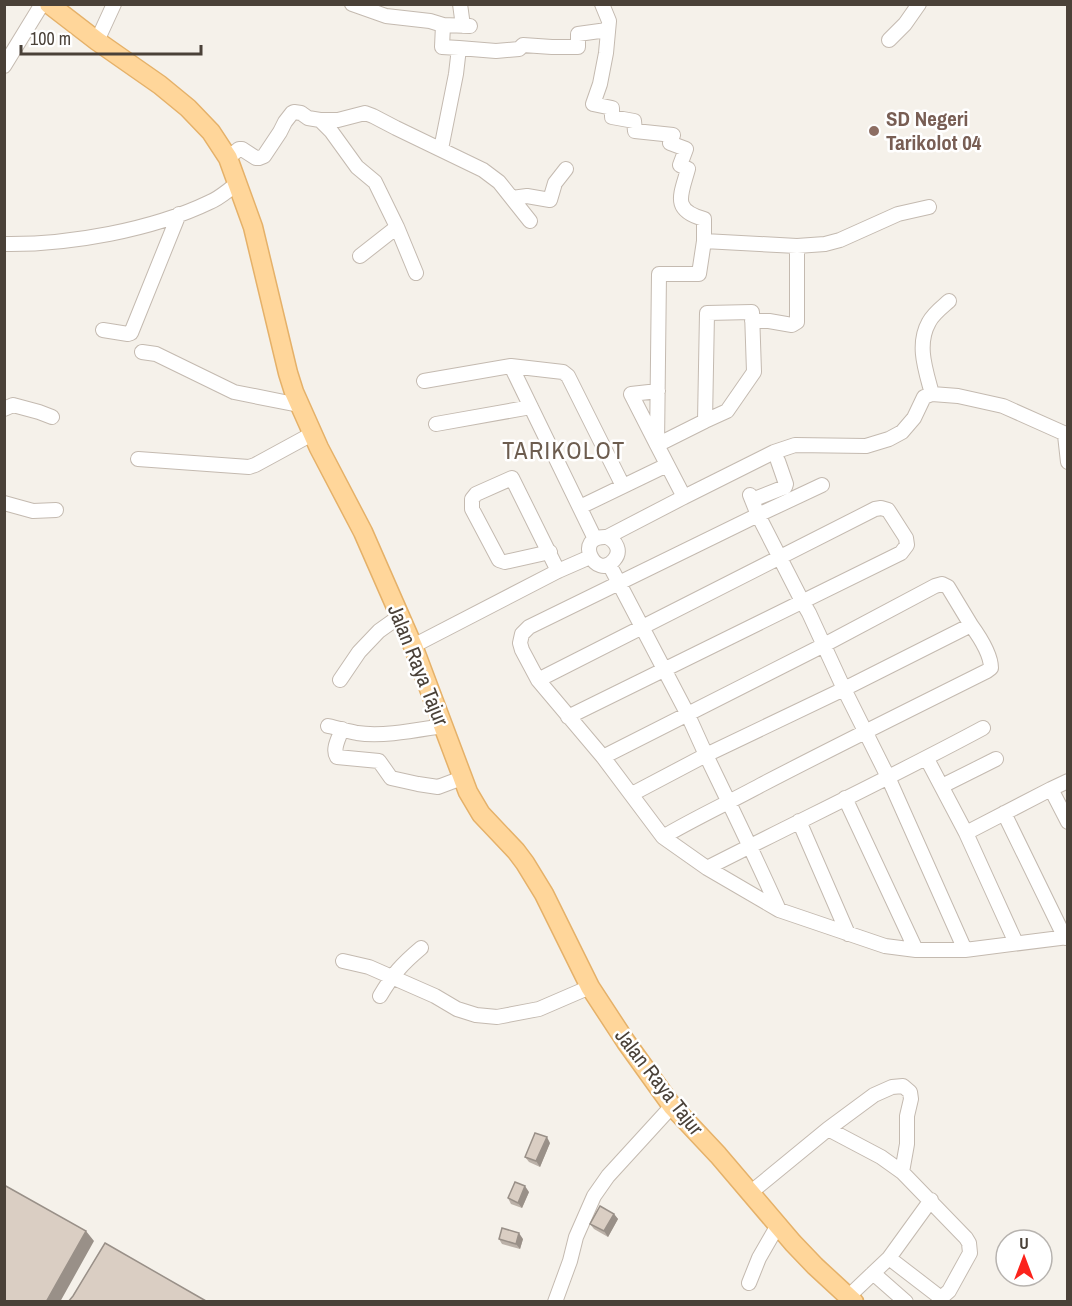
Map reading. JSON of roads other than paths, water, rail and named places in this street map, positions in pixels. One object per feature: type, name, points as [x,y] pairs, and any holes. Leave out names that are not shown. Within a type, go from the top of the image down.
[{"type":"main road","name":"Jalan Raya Tajur","points":[[49,4],[188,108],[211,132],[228,158],[253,227],[288,373],[300,405],[312,434],[363,532],[400,616],[468,792],[481,814],[525,863],[544,894],[590,987],[672,1106],[815,1266],[852,1299]]},
{"type":"street","points":[[4,66],[42,4]]},
{"type":"street","points":[[97,41],[114,4]]},
{"type":"street","points":[[352,4],[386,16],[430,21],[443,26],[467,26],[460,4]]},
{"type":"street","points":[[602,4],[609,21],[606,53],[600,84],[593,104],[612,108],[612,117],[634,121],[635,132],[673,135],[670,143],[686,149],[680,165],[688,169],[680,199],[684,210],[704,219],[704,241],[699,274],[659,274],[657,445]]},
{"type":"street","points":[[889,40],[905,24],[919,4]]},
{"type":"street","points":[[443,26],[442,47],[496,51],[519,49],[523,45],[578,47],[578,34],[607,30]]},
{"type":"street","points":[[441,149],[459,48]]},
{"type":"street","points":[[228,158],[239,149],[256,158],[264,156],[285,122],[292,113],[297,111],[308,118],[320,120],[338,120],[365,113],[483,170],[499,182],[530,220]]},
{"type":"street","points":[[320,120],[331,131],[357,167],[375,182],[416,273]]},
{"type":"street","points":[[512,198],[527,196],[550,200],[555,183],[566,169]]},
{"type":"street","points":[[4,244],[44,243],[147,226],[212,201],[237,184]]},
{"type":"street","points":[[704,241],[797,246],[825,244],[840,240],[898,214],[929,207]]},
{"type":"street","points":[[103,330],[132,333],[179,214]]},
{"type":"street","points":[[360,255],[397,227]]},
{"type":"street","points":[[752,321],[792,325],[797,322],[797,246]]},
{"type":"street","points":[[932,394],[924,364],[925,332],[936,312],[949,302]]},
{"type":"street","points":[[657,445],[727,411],[754,372],[752,312],[707,313],[705,421]]},
{"type":"street","points":[[142,352],[156,354],[234,392],[300,405]]},
{"type":"street","points":[[511,366],[580,507],[601,538],[615,542],[618,550],[615,558],[609,564],[598,564],[590,557],[589,547],[601,538],[774,452],[795,445],[866,446],[889,439],[902,432],[914,418],[924,397],[932,394],[958,396],[1003,406],[1066,435],[1068,462]]},
{"type":"street","points":[[424,381],[511,366],[563,372],[568,376],[622,486]]},
{"type":"street","points":[[658,391],[631,394],[684,497]]},
{"type":"street","points":[[4,409],[13,405],[52,417]]},
{"type":"street","points":[[436,424],[531,407]]},
{"type":"street","points":[[138,459],[249,467],[312,434]]},
{"type":"street","points":[[778,461],[786,484],[784,487],[751,497],[888,777],[965,950]]},
{"type":"street","points":[[580,507],[667,465]]},
{"type":"street","points":[[550,552],[506,562],[499,560],[472,509],[472,499],[477,494],[512,478],[550,552],[558,572]]},
{"type":"street","points":[[822,485],[529,627],[522,634],[520,643],[538,680],[603,757],[663,837],[707,868],[779,910],[885,946],[916,950],[965,950],[1066,938],[1004,813]]},
{"type":"street","points":[[4,503],[33,511],[56,510]]},
{"type":"street","points":[[538,680],[875,509],[888,510],[906,538],[907,545],[901,553],[568,717]]},
{"type":"street","points":[[413,646],[590,557]]},
{"type":"street","points":[[609,564],[687,714],[779,910]]},
{"type":"street","points":[[603,757],[935,586],[942,584],[948,587],[991,661],[991,668],[694,818],[663,837]]},
{"type":"street","points":[[340,680],[359,652],[379,631],[400,616]]},
{"type":"street","points":[[632,794],[706,755],[971,625]]},
{"type":"street","points":[[443,726],[404,732],[368,734],[335,728],[335,753],[338,757],[379,761],[391,778],[418,784],[438,787],[462,778]]},
{"type":"street","points":[[707,868],[927,759],[983,728]]},
{"type":"street","points":[[927,759],[966,833],[1016,943]]},
{"type":"street","points":[[942,786],[996,759]]},
{"type":"street","points":[[966,833],[1068,781]]},
{"type":"street","points":[[1051,789],[1068,822]]},
{"type":"street","points":[[845,798],[916,950]]},
{"type":"street","points":[[799,821],[848,934]]},
{"type":"street","points":[[380,996],[391,977],[421,948]]},
{"type":"street","points":[[343,961],[369,967],[435,996],[457,1009],[476,1015],[497,1017],[539,1009],[590,987]]},
{"type":"street","points":[[750,1193],[828,1129],[874,1095],[892,1087],[903,1086],[910,1092],[910,1099],[907,1116],[907,1144],[902,1172]]},
{"type":"street","points":[[555,1302],[576,1237],[594,1196],[608,1176],[672,1106]]},
{"type":"street","points":[[828,1129],[881,1157],[902,1172],[931,1200],[969,1243],[970,1252],[949,1291],[939,1300],[889,1258]]},
{"type":"street","points":[[852,1299],[873,1273],[889,1258],[931,1200]]},
{"type":"street","points":[[749,1283],[759,1258],[777,1225]]},
{"type":"street","points":[[873,1273],[906,1302]]},
{"type":"place","name":"SD Negeri Tarikolot 04","points":[[874,131]]},
{"type":"district","name":"TARIKOLOT","points":[[564,451]]}]
